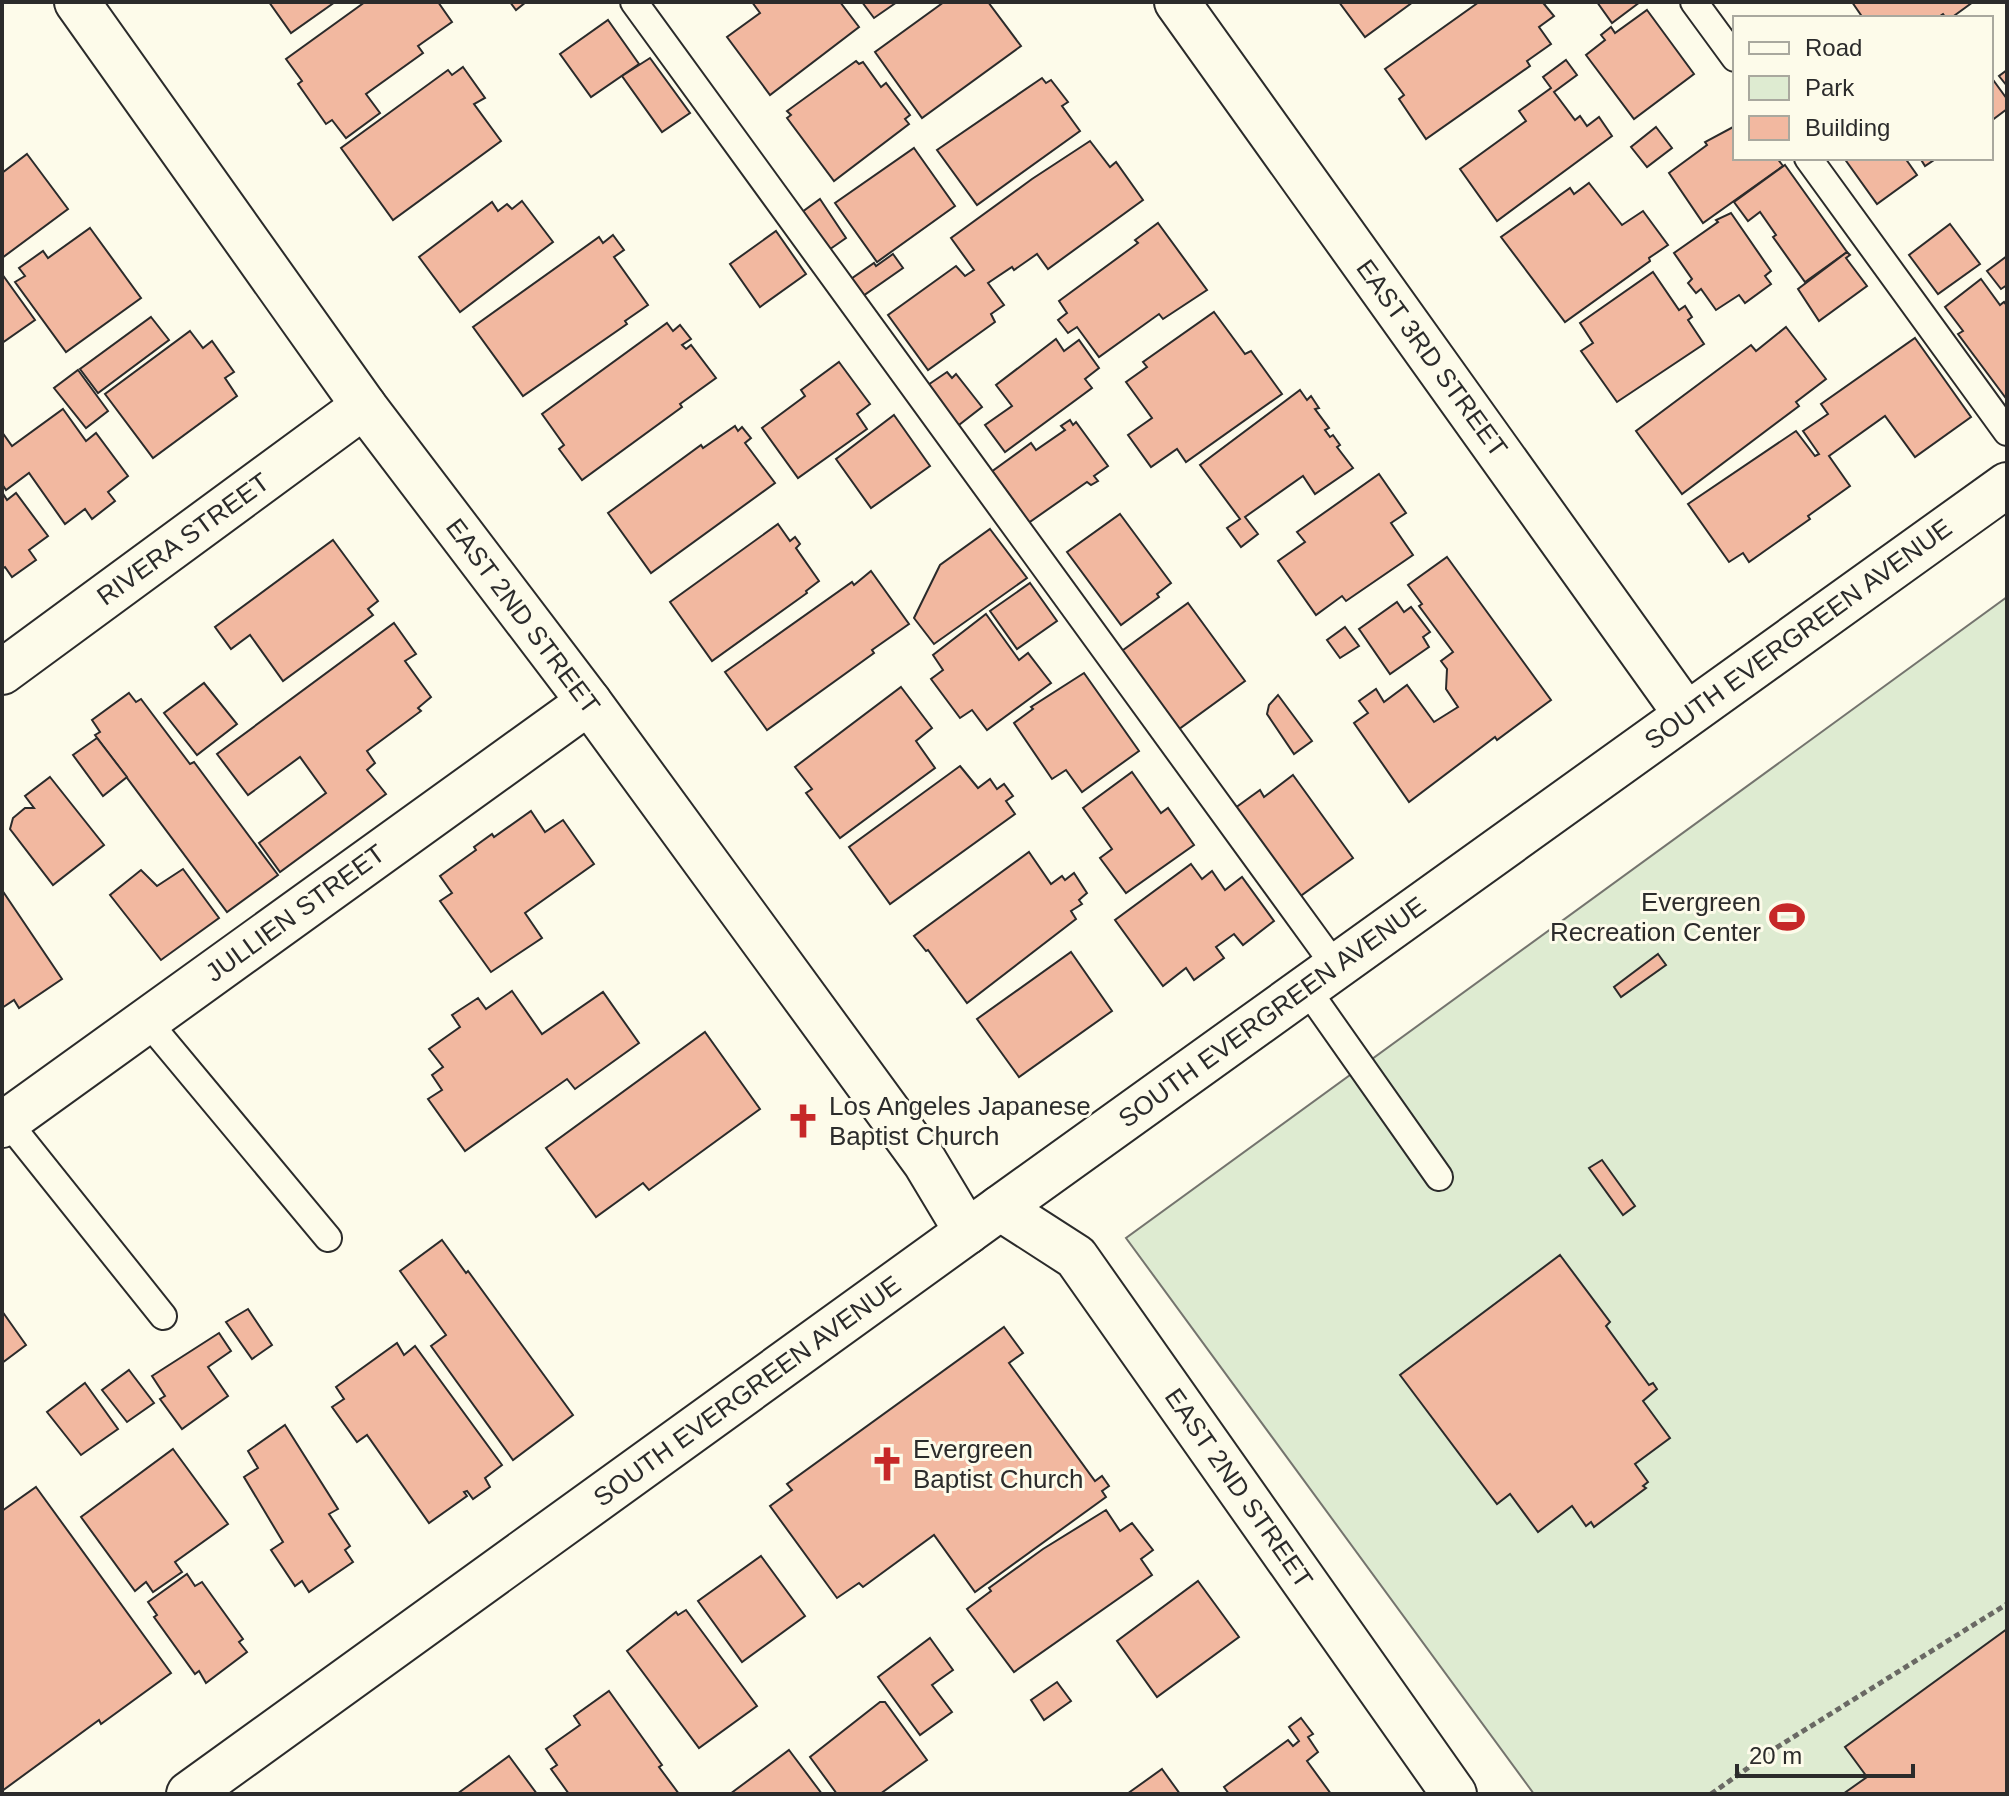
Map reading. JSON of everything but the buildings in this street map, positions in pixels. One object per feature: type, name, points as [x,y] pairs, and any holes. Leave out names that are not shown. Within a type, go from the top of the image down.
[{"type":"street","name":"EAST 2ND STREET","points":[[77,2],[364,406],[589,702],[925,1162],[984,1220],[1076,1257],[1454,1794]]},
{"type":"street","name":"EAST 3RD STREET","points":[[1177,2],[1686,714]]},
{"type":"street","name":"RIVERA STREET","points":[[2,672],[364,406]]},
{"type":"street","name":"SOUTH EVERGREEN AVENUE","points":[[189,1794],[2007,485]]},
{"type":"street","name":"JULLIEN STREET","points":[[5,1123],[589,702]]},
{"type":"lane","points":[[634,2],[1321,977],[1439,1177]]},
{"type":"lane","points":[[1694,2],[1733,55]]},
{"type":"lane","points":[[1809,160],[2007,432]]},
{"type":"lane","points":[[147,1021],[328,1238]]},
{"type":"lane","points":[[5,1123],[163,1316]]},
{"type":"path","points":[[1711,1794],[1779,1746],[2007,1604]]},
{"type":"green space","name":"Evergreen Recreation Center","points":[[2007,597],[2007,1794],[1534,1794],[1126,1238]]},
{"type":"place","name":"Evergreen Recreation Center","points":[[1787,917]]},
{"type":"place","name":"Los Angeles Japanese Baptist Church","points":[[803,1121]]},
{"type":"place","name":"Evergreen Baptist Church","points":[[887,1464]]}]
